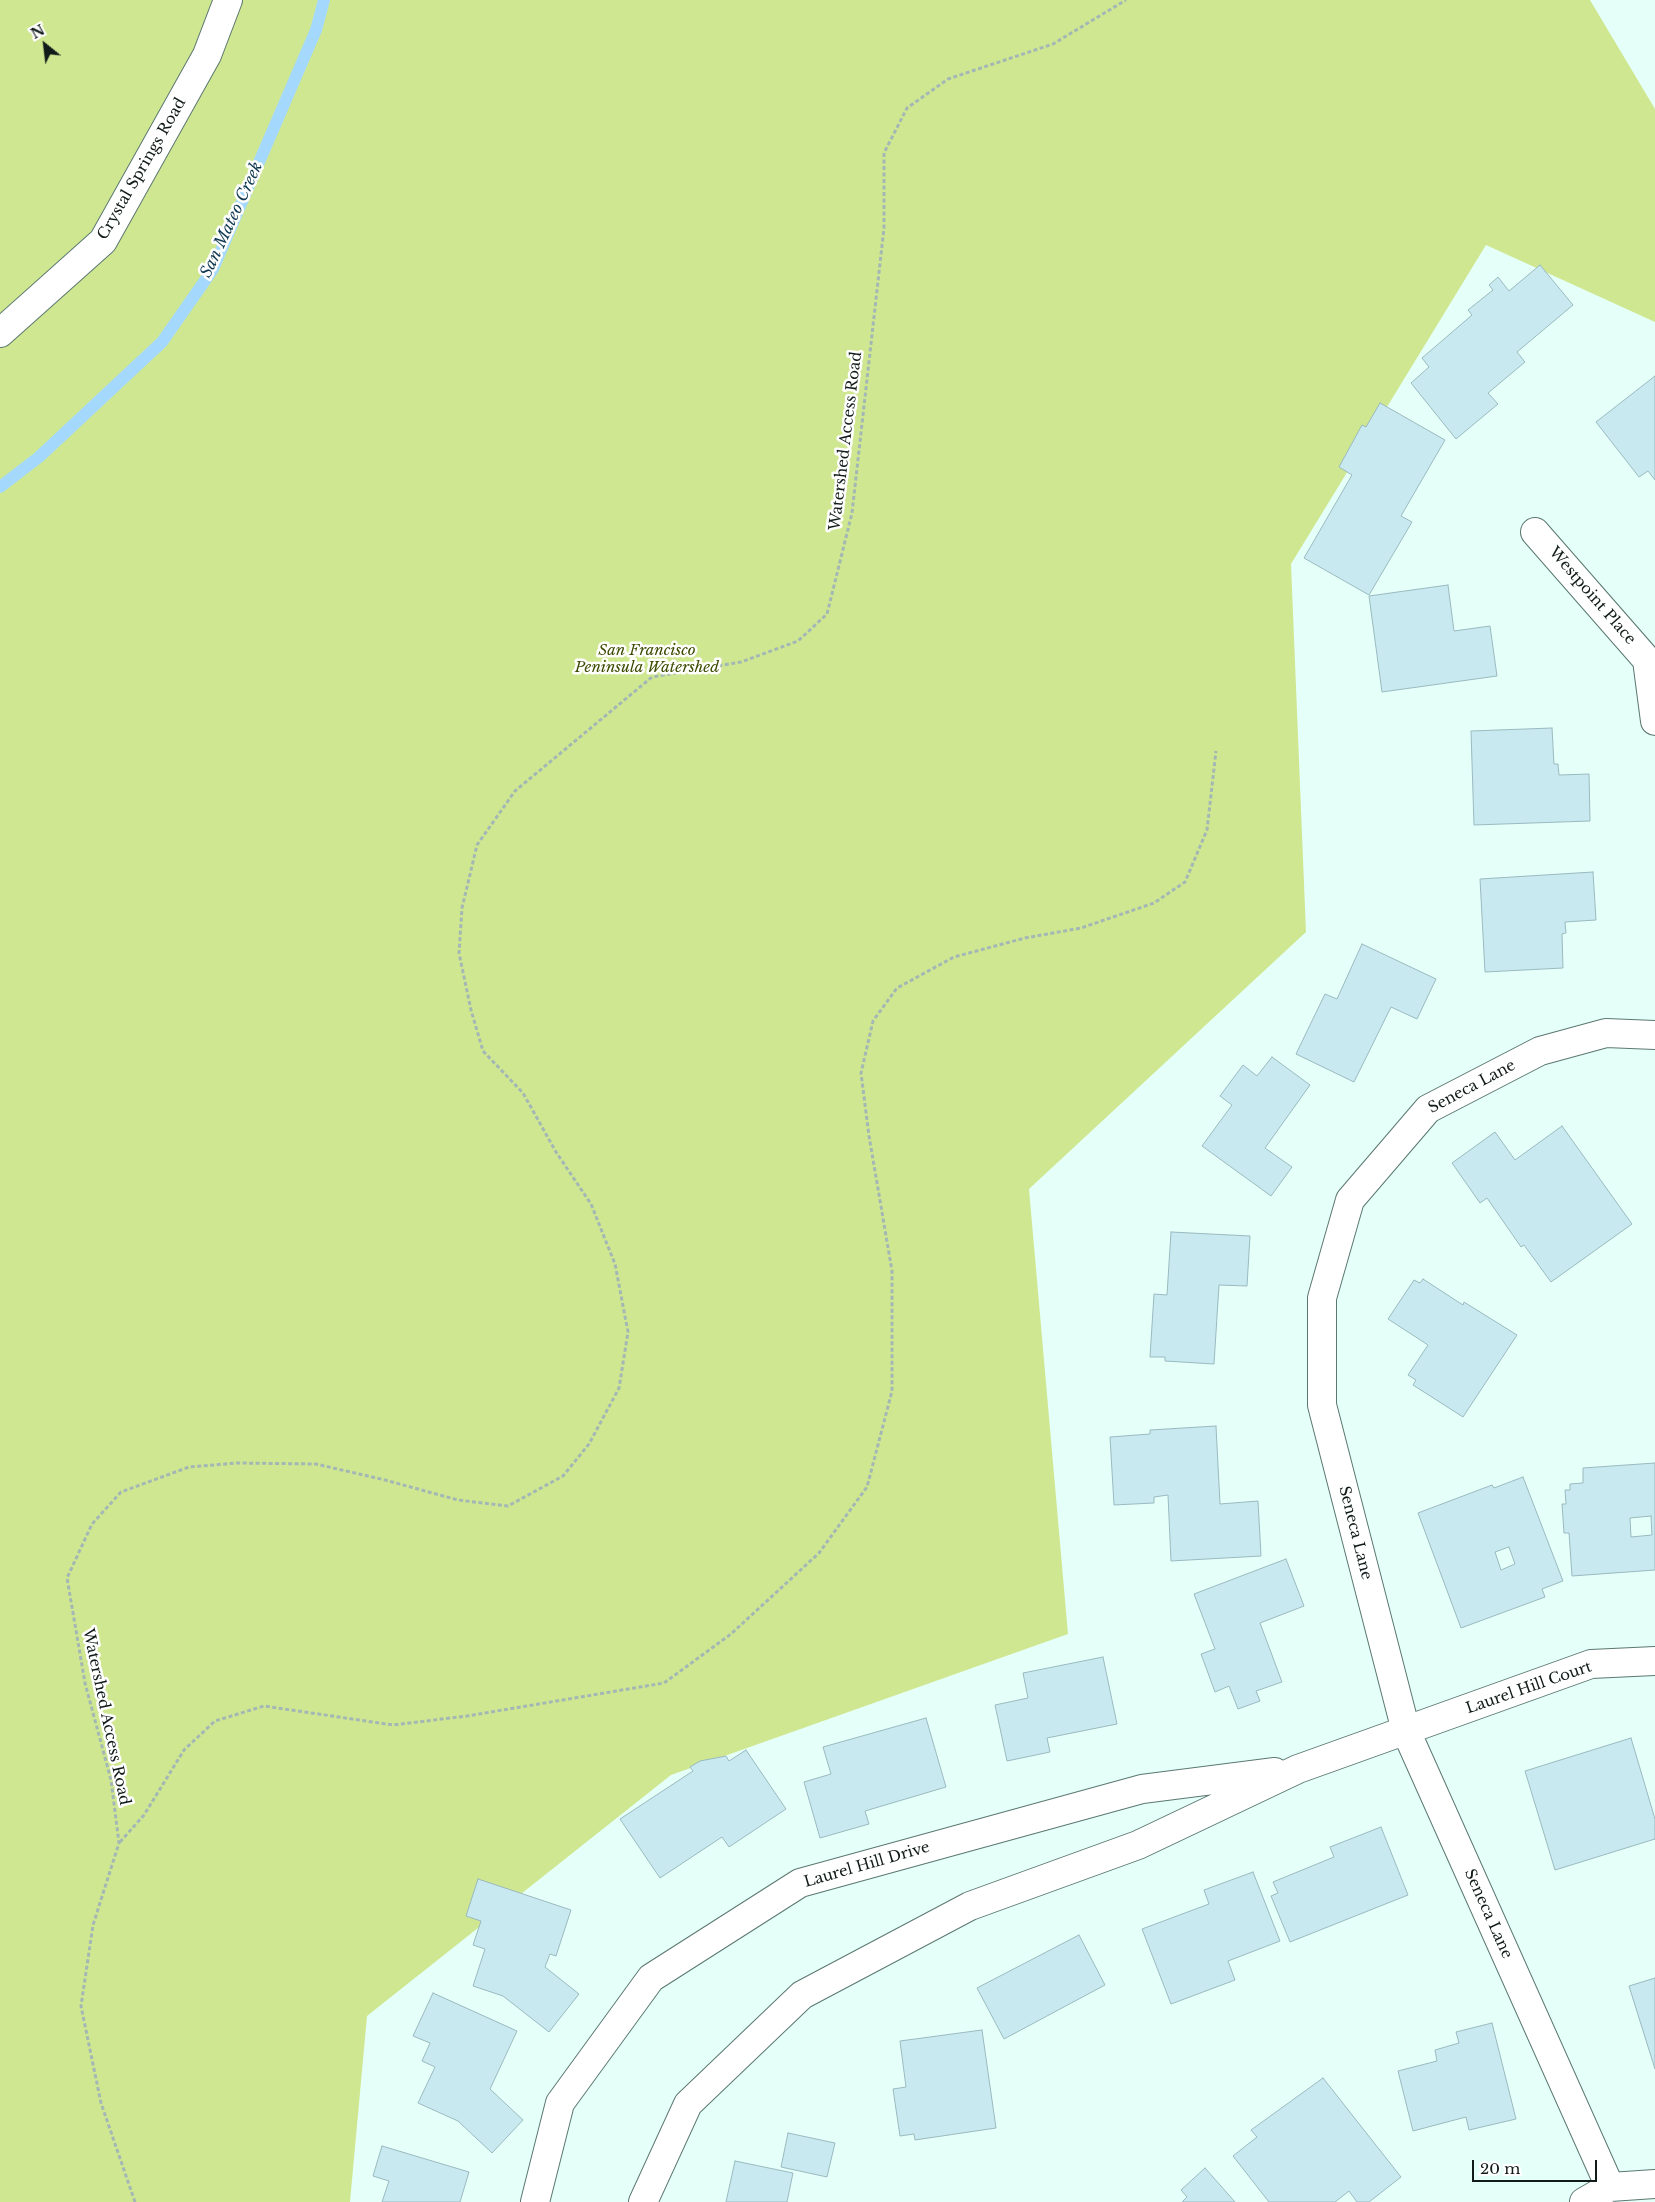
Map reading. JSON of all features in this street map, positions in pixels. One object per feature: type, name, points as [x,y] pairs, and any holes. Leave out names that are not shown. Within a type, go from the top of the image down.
[{"type":"street","name":"Crystal Springs Road","points":[[0,333],[103,241],[207,55],[228,0]]},
{"type":"street","name":"Westpoint Place","points":[[1535,532],[1647,660],[1655,721]]},
{"type":"street","name":"Seneca Lane","points":[[1610,2187],[1406,1731],[1322,1405],[1322,1298],[1350,1200],[1428,1108],[1540,1051],[1606,1033],[1655,1035]]},
{"type":"street","name":"Laurel Hill Court","points":[[1406,1731],[1592,1664],[1655,1660]]},
{"type":"street","name":"Laurel Hill Drive","points":[[643,2202],[688,2104],[802,1995],[970,1906],[1138,1845],[1298,1769],[1406,1731]]},
{"type":"street","name":"Laurel Hill Drive","points":[[536,2202],[560,2103],[651,1978],[800,1883],[1142,1789],[1298,1769]]},
{"type":"street","points":[[1584,2202],[1610,2187],[1655,2184]]},
{"type":"path","name":"Watershed Access Road","points":[[135,2202],[101,2103],[81,2006],[93,1925],[119,1843],[112,1780],[85,1683],[67,1578],[92,1524],[121,1492],[189,1467],[237,1464],[316,1464],[458,1500],[508,1506],[563,1476],[589,1444],[619,1388],[628,1332],[615,1264],[591,1204],[556,1152],[523,1093],[483,1051],[471,1010],[459,953],[462,908],[477,845],[514,791],[652,677],[741,662],[798,641],[827,614],[852,513],[884,228],[884,153],[907,108],[948,79],[1053,44],[1126,0]]},
{"type":"path","points":[[119,1843],[144,1815],[184,1750],[215,1721],[264,1706],[392,1725],[477,1714],[664,1683],[731,1634],[819,1552],[867,1487],[892,1391],[892,1271],[869,1136],[861,1073],[873,1021],[897,988],[954,957],[1025,938],[1081,928],[1154,903],[1185,882],[1207,830],[1216,751]]},
{"type":"green space","name":"San Francisco Peninsula Watershed","points":[[0,0],[1590,0],[1655,109],[1655,322],[1486,245],[1291,564],[1306,932],[1029,1189],[1068,1634],[671,1775],[367,2016],[350,2202],[0,2202]]},
{"type":"building","points":[[1540,265],[1573,305],[1517,352],[1525,362],[1488,393],[1498,404],[1456,439],[1411,383],[1429,367],[1422,358],[1472,315],[1468,310],[1493,290],[1489,285],[1498,277],[1509,291]]},
{"type":"building","points":[[1655,376],[1655,480],[1648,471],[1639,477],[1596,422]]},
{"type":"building","points":[[1380,403],[1445,440],[1401,516],[1412,522],[1369,595],[1304,558],[1352,475],[1339,467],[1362,425],[1366,427]]},
{"type":"building","points":[[1448,585],[1454,631],[1490,626],[1497,676],[1382,692],[1369,596]]},
{"type":"building","points":[[1552,728],[1554,764],[1558,764],[1559,775],[1589,774],[1590,821],[1474,825],[1471,731]]},
{"type":"building","points":[[1593,872],[1596,920],[1565,922],[1566,933],[1562,934],[1563,968],[1485,972],[1480,879]]},
{"type":"building","points":[[1362,944],[1436,979],[1417,1019],[1391,1007],[1354,1082],[1296,1054],[1325,994],[1337,999]]},
{"type":"building","points":[[1272,1057],[1310,1085],[1265,1148],[1292,1167],[1271,1196],[1202,1146],[1232,1105],[1220,1096],[1243,1065],[1257,1076]]},
{"type":"building","points":[[1562,1126],[1632,1224],[1551,1282],[1524,1245],[1521,1247],[1487,1198],[1480,1203],[1452,1163],[1495,1132],[1515,1160]]},
{"type":"building","points":[[1171,1232],[1250,1236],[1247,1286],[1219,1285],[1214,1364],[1165,1361],[1165,1357],[1150,1357],[1154,1294],[1167,1295]]},
{"type":"building","points":[[1423,1279],[1463,1305],[1464,1302],[1517,1335],[1463,1417],[1413,1385],[1416,1380],[1408,1375],[1428,1345],[1388,1319],[1414,1280],[1420,1283]]},
{"type":"building","points":[[1216,1426],[1220,1504],[1258,1501],[1261,1556],[1171,1561],[1168,1495],[1154,1497],[1154,1503],[1114,1505],[1110,1437],[1150,1434],[1150,1430]]},
{"type":"building","points":[[1655,1463],[1655,1570],[1572,1576],[1569,1533],[1564,1533],[1562,1504],[1566,1504],[1565,1490],[1570,1490],[1570,1484],[1583,1483],[1583,1468]],"holes":[[[1651,1516],[1652,1535],[1631,1537],[1630,1518]]]},
{"type":"building","points":[[1523,1477],[1563,1581],[1542,1589],[1545,1597],[1461,1628],[1418,1513],[1492,1485],[1494,1488]],"holes":[[[1509,1547],[1515,1564],[1501,1570],[1495,1552]]]},
{"type":"building","points":[[1286,1559],[1304,1606],[1260,1623],[1282,1682],[1256,1691],[1260,1701],[1238,1709],[1229,1686],[1215,1692],[1201,1654],[1215,1649],[1194,1594]]},
{"type":"building","points":[[1103,1657],[1117,1724],[1047,1738],[1050,1752],[1007,1761],[995,1705],[1028,1698],[1023,1673]]},
{"type":"building","points":[[926,1718],[946,1787],[865,1811],[869,1824],[820,1838],[804,1782],[831,1774],[823,1747]]},
{"type":"building","points":[[1631,1738],[1655,1819],[1655,1839],[1555,1870],[1525,1771]]},
{"type":"building","points":[[746,1750],[786,1809],[729,1847],[722,1837],[660,1878],[620,1819],[693,1771],[690,1767],[700,1761],[726,1756],[729,1761]]},
{"type":"building","points":[[1381,1827],[1408,1895],[1290,1942],[1271,1896],[1278,1893],[1273,1882],[1334,1857],[1330,1847]]},
{"type":"building","points":[[1253,1872],[1280,1941],[1228,1961],[1235,1980],[1171,2004],[1142,1929],[1209,1904],[1204,1890]]},
{"type":"building","points":[[478,1879],[571,1910],[556,1956],[550,1954],[545,1967],[579,1994],[549,2032],[503,1996],[473,1986],[485,1949],[473,1945],[481,1921],[466,1916]]},
{"type":"building","points":[[1079,1935],[1105,1985],[1004,2039],[977,1988]]},
{"type":"building","points":[[1655,1978],[1655,2069],[1629,1986]]},
{"type":"building","points":[[433,1993],[517,2031],[490,2089],[523,2120],[492,2153],[458,2121],[418,2103],[435,2067],[422,2061],[430,2043],[413,2036]]},
{"type":"building","points":[[1492,2023],[1516,2119],[1469,2130],[1466,2117],[1413,2131],[1398,2071],[1437,2061],[1435,2050],[1459,2043],[1456,2032]]},
{"type":"building","points":[[982,2030],[996,2128],[915,2140],[914,2134],[900,2136],[893,2089],[906,2087],[900,2041]]},
{"type":"building","points":[[1323,2078],[1401,2177],[1369,2202],[1357,2202],[1349,2191],[1335,2202],[1269,2202],[1233,2156],[1257,2137],[1251,2130]]},
{"type":"building","points":[[788,2133],[835,2143],[827,2177],[781,2167]]},
{"type":"building","points":[[382,2146],[469,2172],[460,2202],[382,2202],[389,2181],[373,2176]]},
{"type":"building","points":[[735,2161],[793,2173],[787,2202],[726,2202]]},
{"type":"building","points":[[1205,2168],[1235,2202],[1182,2202],[1187,2197],[1181,2190]]},
{"type":"waterway","name":"San Mateo Creek","points":[[0,487],[39,457],[162,342],[213,269],[316,30],[324,0]]}]
